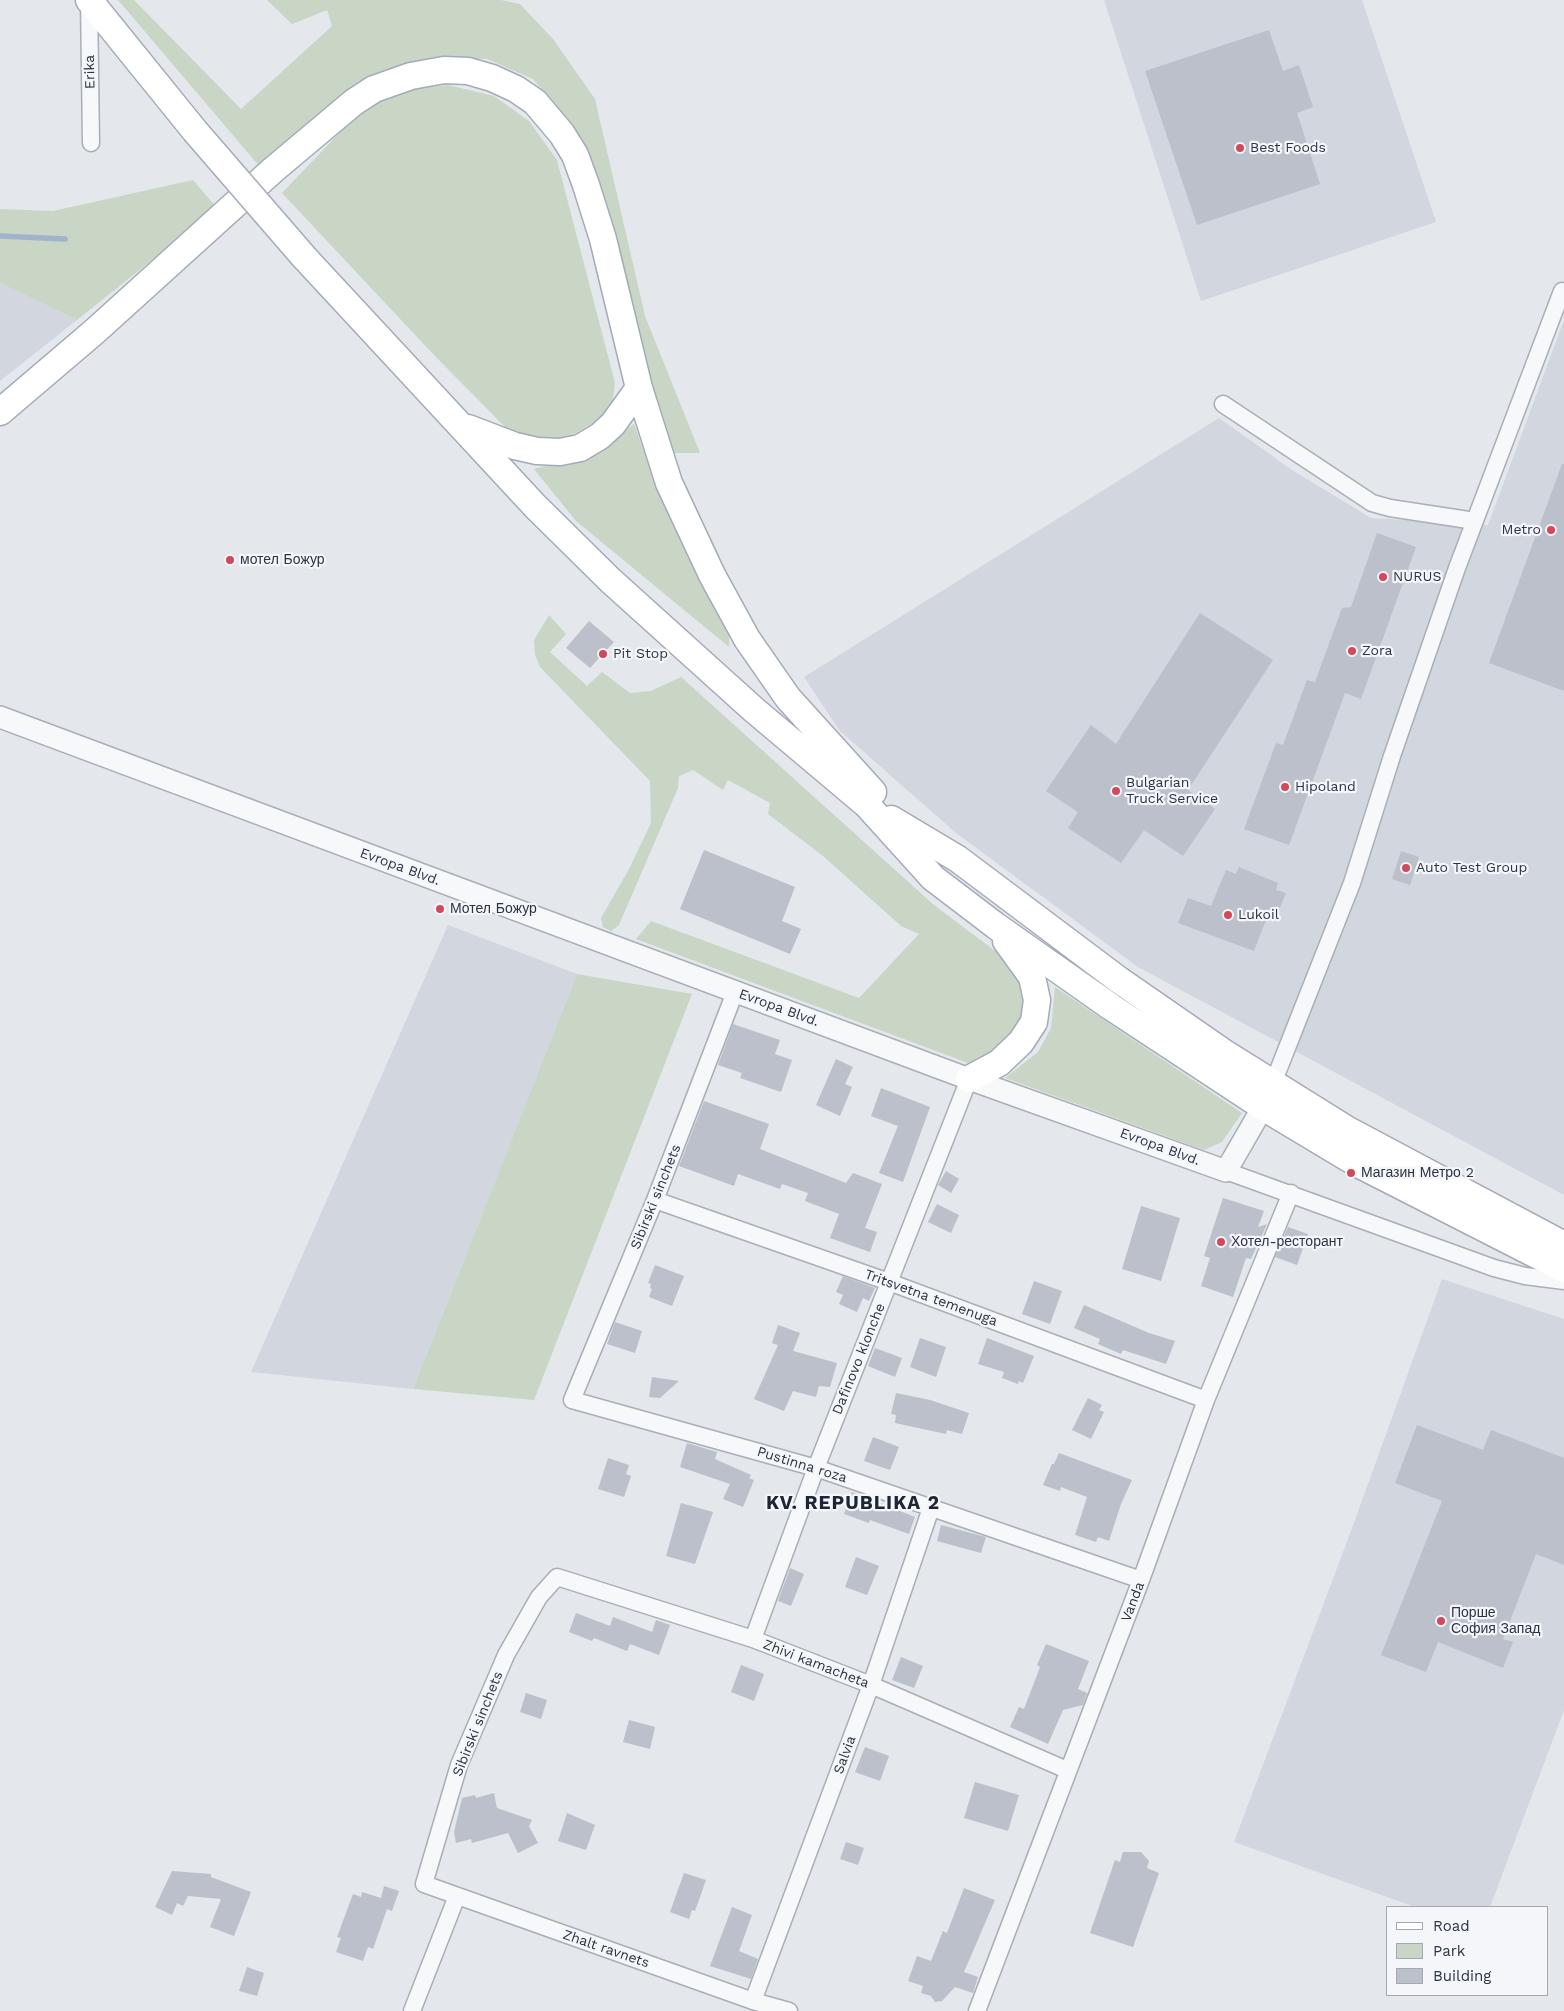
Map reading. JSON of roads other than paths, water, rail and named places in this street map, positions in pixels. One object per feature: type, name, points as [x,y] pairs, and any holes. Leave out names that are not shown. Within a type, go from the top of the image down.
[{"type":"main road","points":[[89,0],[195,131],[304,257],[535,506],[610,580],[753,709],[866,805],[933,878],[996,926],[1111,1007],[1268,1096],[1388,1152],[1564,1245]]},
{"type":"main road","points":[[0,412],[94,332],[273,170],[354,102],[374,89],[411,76],[444,70],[468,71],[516,89],[535,102],[562,134],[575,155],[603,239],[639,388],[668,483],[712,575],[747,639],[804,718],[906,828]]},
{"type":"main road","points":[[461,425],[515,446],[537,451],[560,452],[580,448],[600,436],[613,424],[639,388]]},
{"type":"main road","points":[[866,805],[958,859],[1119,980],[1223,1052],[1268,1096],[1358,1164],[1564,1269]]},
{"type":"main road","points":[[969,1079],[999,1063],[1021,1042],[1034,1022],[1037,1000],[1032,977],[996,926]]},
{"type":"street","name":"Erika","points":[[89,0],[92,143]]},
{"type":"street","points":[[1226,1171],[1268,1096],[1352,883],[1398,737],[1475,521],[1562,291]]},
{"type":"street","points":[[1223,404],[1372,503],[1390,508],[1475,521]]},
{"type":"street","name":"Evropa Blvd.","points":[[0,717],[353,850],[572,929],[969,1079],[1291,1193],[1494,1268],[1526,1276],[1564,1281]]},
{"type":"street","name":"Sibirski sinchets","points":[[572,1400],[655,1200],[735,992]]},
{"type":"street","name":"Dafinovo klonche","points":[[753,1639],[816,1468],[969,1079]]},
{"type":"street","name":"Vanda","points":[[977,2011],[1067,1770],[1142,1580],[1206,1400],[1291,1193]]},
{"type":"street","name":"Tritsvetna temenuga","points":[[655,1200],[890,1282],[1206,1400]]},
{"type":"street","name":"Pustinna roza","points":[[572,1400],[816,1468],[1142,1580]]},
{"type":"street","name":"Salvia","points":[[753,2001],[870,1685],[931,1508]]},
{"type":"street","name":"Sibirski sinchets","points":[[424,1884],[459,1765],[506,1655],[539,1597],[558,1577]]},
{"type":"street","name":"Zhivi kamacheta","points":[[558,1577],[753,1639],[870,1685],[1067,1770]]},
{"type":"street","name":"Zhalt ravnets","points":[[424,1884],[753,2001],[789,2011]]},
{"type":"street","points":[[412,2011],[457,1896]]},
{"type":"waterway","points":[[0,236],[65,239]]},
{"type":"place","name":"Best Foods","points":[[1240,148]]},
{"type":"place","name":"Metro","points":[[1551,530]]},
{"type":"place","name":"мотел Божур","points":[[230,560]]},
{"type":"place","name":"NURUS","points":[[1383,577]]},
{"type":"place","name":"Zora","points":[[1352,651]]},
{"type":"place","name":"Pit Stop","points":[[603,654]]},
{"type":"place","name":"Hipoland","points":[[1285,787]]},
{"type":"place","name":"Bulgarian Truck Service","points":[[1116,791]]},
{"type":"place","name":"Auto Test Group","points":[[1406,868]]},
{"type":"place","name":"Мотел Божур","points":[[440,909]]},
{"type":"place","name":"Lukoil","points":[[1228,915]]},
{"type":"place","name":"Магазин Метро 2","points":[[1351,1173]]},
{"type":"place","name":"Хотел-ресторант","points":[[1221,1242]]},
{"type":"place","name":"Порше София Запад","points":[[1441,1621]]},
{"type":"district","name":"KV. REPUBLIKA 2","points":[[853,1503]]}]
